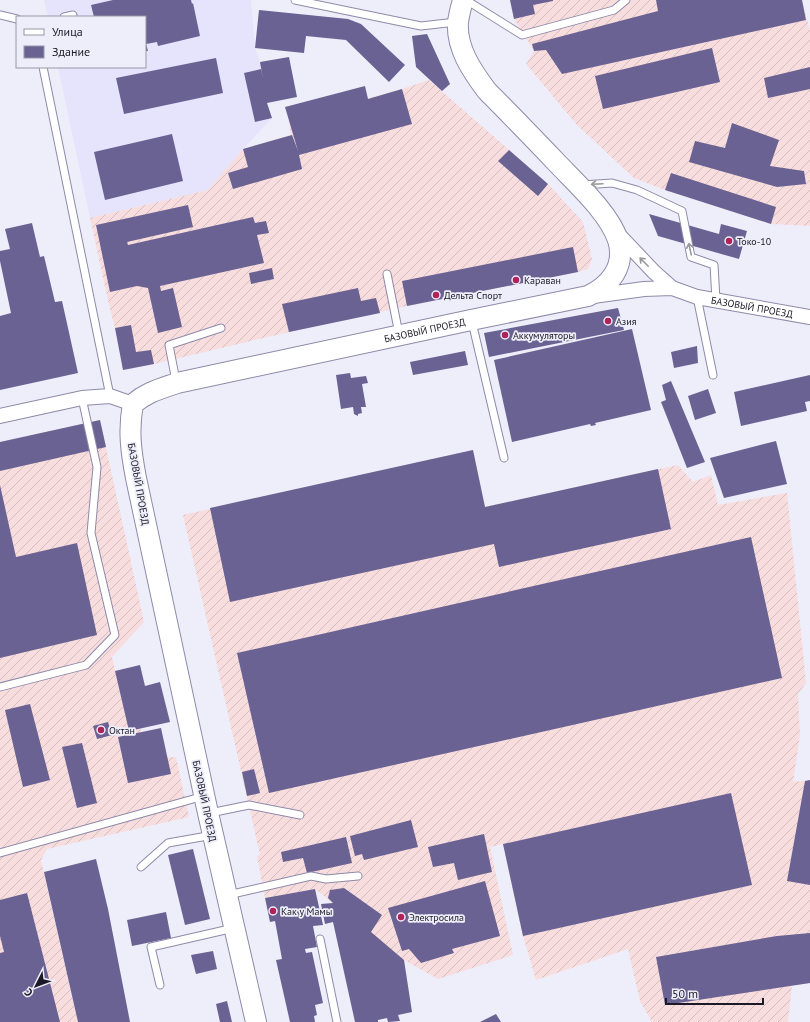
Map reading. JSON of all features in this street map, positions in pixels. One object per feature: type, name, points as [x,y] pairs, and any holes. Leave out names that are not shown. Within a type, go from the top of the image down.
[{"type":"street","name":"БАЗОВЫЙ ПРОЕЗД","points":[[463,0],[458,22],[459,39],[466,58],[475,75],[487,91],[578,185],[639,258],[672,288]]},
{"type":"street","name":"БАЗОВЫЙ ПРОЕЗД","points":[[588,296],[598,292],[608,284],[619,266],[620,252],[618,241],[612,226]]},
{"type":"street","name":"БАЗОВЫЙ ПРОЕЗД","points":[[256,1022],[206,805],[136,478],[132,457],[130,422],[133,404],[142,396],[177,383],[588,296],[644,289],[672,288],[697,297],[810,316]]},
{"type":"street","points":[[0,416],[82,398],[110,396],[133,404]]},
{"type":"lane","points":[[295,0],[421,26],[458,22]]},
{"type":"lane","points":[[466,0],[522,35],[614,10],[626,0]]},
{"type":"lane","points":[[0,15],[16,19]]},
{"type":"lane","points":[[68,16],[73,15]]},
{"type":"lane","points":[[43,68],[110,396]]},
{"type":"lane","points":[[578,185],[612,183],[637,190],[682,210],[692,257],[714,265],[716,300]]},
{"type":"lane","points":[[387,274],[399,336]]},
{"type":"lane","points":[[697,297],[713,376]]},
{"type":"lane","points":[[471,320],[504,458]]},
{"type":"lane","points":[[177,383],[169,345],[221,328]]},
{"type":"lane","points":[[0,687],[86,665],[114,635],[91,533],[97,467],[82,398]]},
{"type":"lane","points":[[0,853],[206,805],[249,804],[300,815]]},
{"type":"lane","points":[[141,867],[168,843],[213,835]]},
{"type":"lane","points":[[228,896],[311,876],[326,879],[358,876]]},
{"type":"lane","points":[[160,985],[151,948],[234,928]]},
{"type":"lane","points":[[320,940],[337,1022]]},
{"type":"shaded area","points":[[44,0],[251,0],[255,48],[260,62],[267,103],[272,118],[208,190],[90,218],[58,68],[146,68],[146,16],[48,16]]},
{"type":"shaded area","points":[[510,0],[802,0],[810,31],[810,226],[771,224],[665,190],[634,178],[577,125],[526,64],[534,51],[514,19]]},
{"type":"shaded area","points":[[429,80],[548,184],[583,222],[592,259],[588,269],[407,306],[123,370],[90,218],[208,190],[243,149],[291,135],[289,120],[402,89]]},
{"type":"shaded area","points":[[100,420],[144,622],[112,657],[129,731],[140,728],[150,758],[176,757],[189,817],[47,849],[41,860],[78,1022],[0,1022],[0,442]]},
{"type":"shaded area","points":[[473,450],[485,507],[678,465],[693,482],[711,475],[718,505],[787,493],[806,683],[798,694],[800,735],[793,782],[810,780],[810,983],[792,985],[788,1022],[652,1022],[640,1001],[628,949],[536,980],[523,936],[503,844],[490,847],[513,955],[438,979],[404,960],[315,889],[265,898],[257,856],[260,855],[183,515]]},
{"type":"building","points":[[113,0],[191,0],[192,4],[193,3],[200,36],[158,46],[157,42],[146,44],[146,16],[94,16],[91,5]]},
{"type":"building","points":[[510,0],[553,1],[533,5],[535,14],[514,19]]},
{"type":"building","points":[[656,0],[802,0],[806,20],[562,74],[546,50],[534,51],[532,44],[658,11]]},
{"type":"building","points":[[259,10],[348,19],[361,24],[405,65],[389,82],[346,40],[306,36],[304,53],[255,48]]},
{"type":"building","points":[[427,34],[450,84],[442,91],[416,67],[412,36]]},
{"type":"building","points":[[712,48],[720,82],[603,109],[595,76]]},
{"type":"building","points":[[289,57],[297,97],[267,103],[272,118],[255,122],[244,73],[261,69],[263,79],[260,62]]},
{"type":"building","points":[[216,58],[223,93],[124,114],[116,78]]},
{"type":"building","points":[[810,67],[810,89],[768,98],[764,78]]},
{"type":"building","points":[[365,86],[368,99],[402,89],[412,124],[299,155],[302,169],[233,189],[228,173],[248,167],[243,149],[292,135],[298,151],[285,107]]},
{"type":"building","points":[[732,123],[779,140],[770,166],[804,171],[806,184],[777,187],[689,162],[695,141],[725,148]]},
{"type":"building","points":[[172,134],[183,181],[105,200],[94,152]]},
{"type":"building","points":[[509,150],[548,184],[538,196],[498,161]]},
{"type":"building","points":[[671,173],[776,207],[771,224],[665,190]]},
{"type":"building","points":[[188,205],[193,227],[127,242],[128,245],[253,217],[255,223],[266,221],[269,233],[257,235],[264,263],[160,286],[161,291],[173,288],[182,327],[158,333],[148,288],[137,286],[110,292],[96,225]]},
{"type":"building","points":[[649,214],[719,234],[721,224],[747,231],[739,259],[658,236]]},
{"type":"building","points":[[32,223],[40,257],[44,256],[55,302],[62,301],[78,373],[0,390],[0,316],[11,313],[0,261],[0,251],[10,249],[5,229]]},
{"type":"building","points":[[573,247],[578,272],[407,306],[402,281]]},
{"type":"building","points":[[272,268],[274,279],[251,284],[249,273]]},
{"type":"building","points":[[358,288],[361,301],[376,298],[380,313],[289,332],[282,304]]},
{"type":"building","points":[[618,308],[624,330],[489,357],[484,333]]},
{"type":"building","points":[[131,325],[136,352],[151,350],[154,364],[123,370],[115,328]]},
{"type":"building","points":[[632,329],[651,410],[595,423],[596,425],[591,426],[590,424],[512,442],[494,360]]},
{"type":"building","points":[[697,346],[698,363],[674,368],[671,352]]},
{"type":"building","points":[[465,351],[468,365],[413,375],[410,362]]},
{"type":"building","points":[[350,373],[351,378],[366,376],[368,383],[362,384],[366,407],[361,407],[362,413],[358,414],[358,416],[354,414],[353,407],[341,409],[336,375]]},
{"type":"building","points":[[810,375],[810,401],[805,402],[807,411],[741,426],[734,392]]},
{"type":"building","points":[[671,381],[705,462],[687,468],[661,402],[666,400],[662,385]]},
{"type":"building","points":[[708,389],[716,413],[695,420],[688,396]]},
{"type":"building","points":[[100,420],[106,447],[0,471],[0,442]]},
{"type":"building","points":[[776,441],[787,484],[724,498],[710,458]]},
{"type":"building","points":[[473,450],[485,507],[658,469],[671,529],[499,567],[494,544],[230,602],[210,508]]},
{"type":"building","points":[[0,485],[16,557],[77,543],[97,635],[0,658]]},
{"type":"building","points":[[751,537],[782,678],[269,793],[237,653]]},
{"type":"building","points":[[140,665],[145,686],[160,682],[170,722],[129,731],[115,671]]},
{"type":"building","points":[[30,704],[50,780],[23,787],[5,710]]},
{"type":"building","points":[[108,722],[112,735],[97,739],[93,726]]},
{"type":"building","points":[[161,728],[171,774],[128,783],[118,737]]},
{"type":"building","points":[[82,743],[97,803],[77,808],[62,747]]},
{"type":"building","points":[[254,769],[260,793],[247,796],[242,772]]},
{"type":"building","points":[[810,780],[810,885],[787,881],[805,781]]},
{"type":"building","points":[[731,793],[752,885],[523,936],[503,844]]},
{"type":"building","points":[[411,820],[418,847],[364,860],[362,854],[355,856],[350,836]]},
{"type":"building","points":[[484,834],[492,872],[458,880],[454,863],[433,867],[428,847]]},
{"type":"building","points":[[346,837],[352,863],[307,873],[303,858],[283,862],[281,852]]},
{"type":"building","points":[[193,849],[210,919],[185,925],[168,855]]},
{"type":"building","points":[[96,859],[108,909],[130,1022],[78,1022],[44,872]]},
{"type":"building","points":[[485,881],[500,936],[452,949],[454,953],[421,963],[409,949],[402,951],[388,908]]},
{"type":"building","points":[[344,888],[382,915],[371,932],[404,960],[412,1012],[398,1015],[400,1021],[388,1022],[387,1018],[378,1020],[378,1022],[355,1022],[333,922],[325,924],[321,904],[333,903],[328,898],[330,890]]},
{"type":"building","points":[[315,889],[323,925],[313,926],[317,947],[305,949],[306,953],[312,952],[323,1003],[315,1005],[317,1015],[314,1016],[315,1022],[290,1022],[276,960],[282,959],[275,921],[270,922],[265,898]]},
{"type":"building","points":[[27,893],[60,1022],[0,1022],[0,953],[4,952],[0,936],[0,900]]},
{"type":"building","points":[[166,912],[171,938],[132,946],[127,920]]},
{"type":"building","points":[[810,933],[810,983],[665,1005],[656,957],[777,936]]},
{"type":"building","points":[[213,951],[217,969],[196,974],[191,955]]},
{"type":"building","points":[[227,1001],[232,1022],[220,1022],[216,1004]]},
{"type":"building","points":[[496,1014],[501,1022],[480,1022]]},
{"type":"place","name":"Токо-10","points":[[729,241]]},
{"type":"place","name":"Караван","points":[[516,280]]},
{"type":"place","name":"Дельта Спорт","points":[[436,295]]},
{"type":"place","name":"Азия","points":[[608,321]]},
{"type":"place","name":"Аккумуляторы","points":[[505,335]]},
{"type":"place","name":"Октан","points":[[101,730]]},
{"type":"place","name":"Как у Мамы","points":[[273,911]]},
{"type":"place","name":"Электросила","points":[[401,917]]}]
